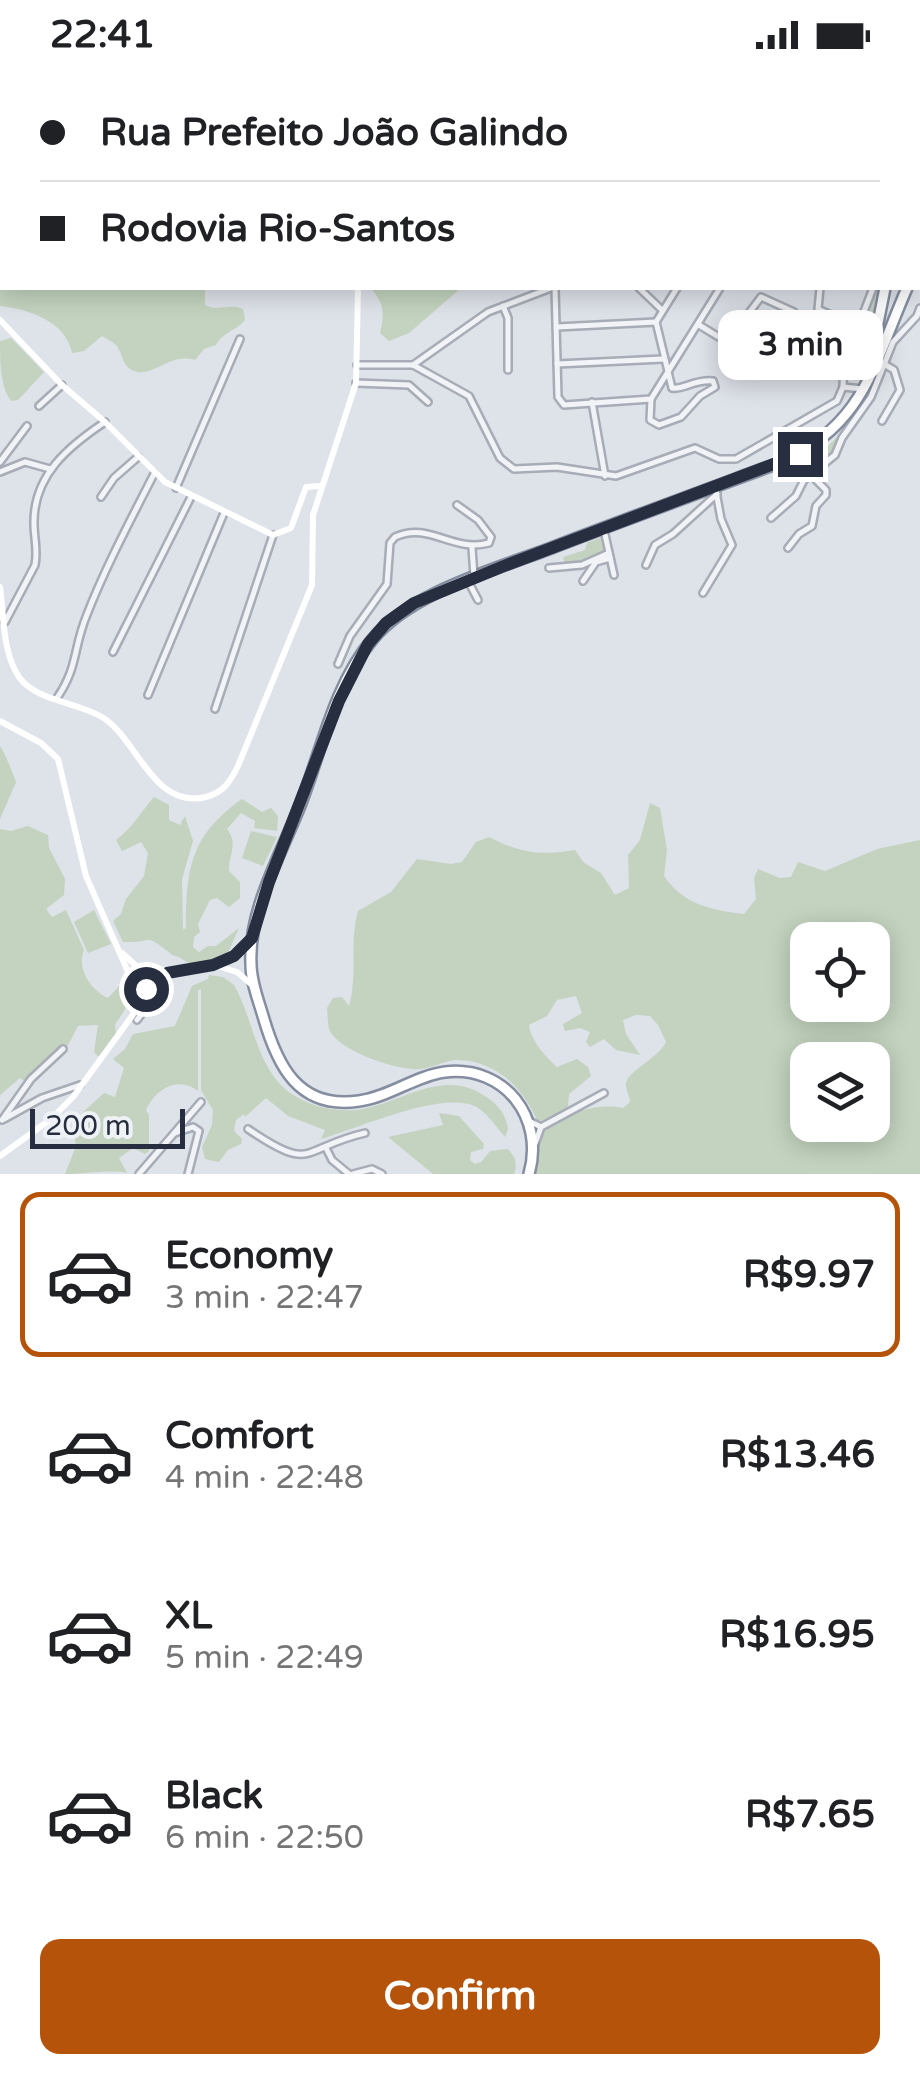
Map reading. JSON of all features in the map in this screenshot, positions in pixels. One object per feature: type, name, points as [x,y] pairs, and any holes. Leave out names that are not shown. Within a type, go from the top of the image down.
[{"type":"highway","points":[[868,376],[885,290]]},
{"type":"highway","points":[[886,290],[890,298],[905,292]]},
{"type":"highway","points":[[529,1174],[533,1146],[529,1121],[518,1101],[506,1088],[473,1073],[444,1072],[357,1101],[317,1096],[298,1085],[279,1062],[254,987],[250,963],[252,938],[269,882],[339,701],[368,644],[386,623],[414,603],[604,528],[716,490],[820,442],[849,415],[905,292]]},
{"type":"main road","points":[[0,587],[13,667],[33,690],[106,720],[124,737],[147,771],[169,790],[189,798],[221,791],[238,766],[309,594],[313,574],[312,526],[320,486],[346,421],[356,383],[358,290]]},
{"type":"main road","points":[[0,320],[154,474],[191,498],[273,536],[291,528],[306,487],[320,486]]},
{"type":"main road","points":[[0,722],[40,742],[58,760],[86,876],[133,984],[135,1018]]},
{"type":"main road","points":[[133,984],[136,974],[151,969],[213,965],[234,956],[252,938]]},
{"type":"main road","points":[[120,952],[145,973],[147,993]]},
{"type":"main road","points":[[213,965],[242,974],[254,987]]},
{"type":"main road","points":[[0,1156],[50,1119],[135,1018],[147,993],[176,970]]},
{"type":"main road","points":[[133,984],[147,993]]},
{"type":"street","points":[[412,364],[480,318],[535,290]]},
{"type":"street","points":[[553,290],[558,397],[564,405],[650,399]]},
{"type":"street","points":[[641,290],[663,310]]},
{"type":"street","points":[[676,290],[656,322],[663,358],[668,373],[672,388],[677,390],[696,380],[712,381],[715,387],[700,396],[681,417],[658,425],[650,420],[650,399],[668,373],[719,290]]},
{"type":"street","points":[[820,290],[818,310],[858,327],[872,290]]},
{"type":"street","points":[[728,342],[761,297],[794,312]]},
{"type":"street","points":[[502,306],[508,318],[508,370]]},
{"type":"street","points":[[771,518],[796,496],[804,480],[835,455],[872,397],[893,342],[920,308]]},
{"type":"street","points":[[556,326],[656,322]]},
{"type":"street","points":[[698,325],[728,342],[736,354]]},
{"type":"street","points":[[357,365],[412,364],[473,400],[508,467],[564,468],[605,476],[629,473],[695,448],[719,459],[736,458],[837,401],[843,387],[844,357],[876,335]]},
{"type":"street","points":[[176,490],[240,339]]},
{"type":"street","points":[[557,364],[663,358]]},
{"type":"street","points":[[882,422],[900,390],[894,370],[884,364]]},
{"type":"street","points":[[356,383],[409,385],[428,402]]},
{"type":"street","points":[[39,406],[62,385]]},
{"type":"street","points":[[843,387],[864,388]]},
{"type":"street","points":[[837,401],[849,415]]},
{"type":"street","points":[[592,402],[605,476]]},
{"type":"street","points":[[4,624],[36,560],[34,520],[50,469],[68,447],[105,422]]},
{"type":"street","points":[[0,462],[26,426]]},
{"type":"street","points":[[102,497],[114,478],[138,457]]},
{"type":"street","points":[[0,472],[25,462],[50,469]]},
{"type":"street","points":[[56,698],[72,676],[78,639],[96,593],[154,474]]},
{"type":"street","points":[[788,548],[812,526],[814,509],[826,495],[811,474]]},
{"type":"street","points":[[646,565],[654,545],[673,534],[716,490]]},
{"type":"street","points":[[704,593],[732,546],[721,519],[716,490]]},
{"type":"street","points":[[113,652],[191,498]]},
{"type":"street","points":[[338,664],[350,636],[387,584],[390,544],[395,537],[416,532],[472,548],[489,544],[490,537],[478,520],[457,506]]},
{"type":"street","points":[[148,694],[224,513]]},
{"type":"street","points":[[604,528],[614,576]]},
{"type":"street","points":[[214,709],[273,536]]},
{"type":"street","points":[[472,548],[471,580],[478,600]]},
{"type":"street","points":[[549,568],[582,565],[610,556]]},
{"type":"street","points":[[583,581],[592,566],[610,556]]},
{"type":"street","points":[[147,993],[164,984]]},
{"type":"street","points":[[1,1120],[31,1079],[63,1049]]},
{"type":"street","points":[[1,1120],[42,1098],[83,1084]]},
{"type":"street","points":[[533,1146],[541,1127],[604,1093]]},
{"type":"street","points":[[138,1174],[201,1102]]},
{"type":"street","points":[[529,1121],[541,1127]]},
{"type":"street","points":[[174,1133],[194,1127],[199,1130],[188,1174]]},
{"type":"street","points":[[248,1130],[288,1154],[306,1156],[365,1132]]},
{"type":"street","points":[[326,1148],[332,1160],[351,1174],[372,1169],[382,1174]]},
{"type":"green space","points":[[0,290],[205,290],[205,305],[243,309],[245,320],[195,360],[178,359],[141,372],[126,366],[116,345],[102,336],[84,351],[72,353],[54,325],[34,314],[0,306]]},
{"type":"green space","points":[[372,290],[459,290],[409,333],[389,341],[380,333],[383,320],[379,299]]},
{"type":"green space","points":[[876,290],[880,290],[867,333],[843,351],[850,334],[843,331],[844,327],[858,331],[864,327]]},
{"type":"green space","points":[[11,338],[44,372],[18,400],[11,401],[3,381],[0,341]]},
{"type":"green space","points":[[838,436],[838,449],[811,469],[804,458],[820,448],[823,451]]},
{"type":"green space","points":[[602,537],[607,552],[581,564],[565,564],[563,557],[585,550],[587,543]]},
{"type":"green space","points":[[0,746],[16,782],[0,819]]},
{"type":"green space","points":[[154,797],[169,805],[169,820],[180,825],[185,816],[193,841],[182,879],[183,930],[190,870],[212,826],[242,799],[262,812],[271,808],[278,816],[277,831],[254,828],[255,821],[241,813],[227,829],[233,845],[229,871],[240,882],[240,898],[229,907],[217,898],[210,900],[198,924],[200,932],[194,937],[193,947],[199,952],[216,946],[239,928],[227,955],[192,964],[153,941],[123,942],[113,921],[144,876],[148,853],[141,842],[122,851],[116,840]]},
{"type":"green space","points":[[650,803],[660,808],[667,850],[664,876],[672,886],[699,904],[744,914],[756,899],[754,878],[758,869],[780,878],[791,877],[798,862],[825,871],[877,849],[920,840],[920,1174],[536,1174],[541,1133],[579,1112],[600,1107],[623,1108],[630,1102],[627,1080],[666,1042],[650,1016],[636,1015],[623,1020],[626,1034],[640,1055],[616,1050],[604,1039],[590,1047],[586,1042],[590,1032],[580,1028],[565,1031],[563,1024],[582,1013],[576,996],[557,1000],[547,1016],[529,1025],[530,1031],[557,1067],[577,1059],[588,1067],[591,1076],[569,1094],[568,1108],[538,1122],[517,1088],[485,1065],[458,1060],[420,1069],[398,1067],[358,1053],[330,1031],[327,1008],[333,998],[342,997],[349,1006],[358,911],[391,892],[417,859],[462,862],[476,842],[489,837],[530,852],[575,850],[584,863],[601,873],[615,895],[629,888],[628,855],[640,840]]},
{"type":"green space","points":[[28,826],[48,835],[49,848],[65,879],[64,895],[46,909],[52,917],[66,910],[84,950],[82,965],[96,990],[108,998],[124,981],[129,984],[129,996],[115,1024],[116,1034],[99,1057],[94,1052],[98,1025],[78,1026],[68,1045],[40,1065],[26,1082],[20,1078],[0,1095],[0,829],[11,831]]},
{"type":"green space","points":[[251,831],[277,837],[263,866],[242,858]]},
{"type":"green space","points":[[94,910],[111,944],[88,953],[74,922]]},
{"type":"green space","points":[[209,975],[223,977],[234,985],[270,1070],[297,1098],[322,1107],[356,1110],[422,1089],[455,1085],[471,1089],[495,1104],[507,1124],[505,1137],[478,1108],[445,1103],[401,1112],[321,1139],[325,1130],[288,1116],[266,1098],[236,1120],[234,1131],[242,1139],[241,1144],[228,1150],[219,1162],[205,1159],[202,1147],[212,1125],[213,1110],[201,1090],[201,989],[198,1091],[176,1084],[156,1095],[146,1110],[149,1151],[145,1154],[133,1148],[119,1158],[127,1173],[65,1174],[76,1146],[72,1122],[104,1093],[115,1097],[124,1068],[113,1059],[125,1049],[133,1034],[175,1026],[192,986]]},
{"type":"green space","points":[[439,1113],[459,1116],[484,1144],[483,1149],[471,1152],[470,1160],[475,1164],[490,1151],[507,1149],[515,1160],[514,1174],[433,1174],[388,1137],[443,1125]]},
{"type":"route","points":[[146,989],[167,973],[213,965],[234,956],[252,938],[269,882],[339,701],[368,644],[386,623],[414,603],[504,566],[800,454]]}]
